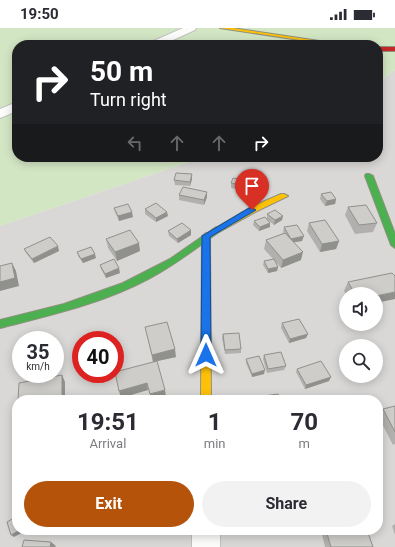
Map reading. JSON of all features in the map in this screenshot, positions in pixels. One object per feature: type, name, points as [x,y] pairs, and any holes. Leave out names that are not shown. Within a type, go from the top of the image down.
[{"type":"main road","points":[[222,28],[308,40]]},
{"type":"main road","points":[[383,49],[395,49]]},
{"type":"main road","points":[[369,176],[395,245]]},
{"type":"main road","points":[[1,326],[114,292],[167,265],[206,236],[263,204],[284,196]]},
{"type":"main road","points":[[206,236],[206,395]]},
{"type":"street","points":[[164,40],[191,28]]},
{"type":"street","points":[[0,114],[12,108]]},
{"type":"street","points":[[206,535],[206,547]]},
{"type":"shaded area","points":[[395,70],[395,547],[0,547],[0,226],[189,162],[383,162],[383,80]]},
{"type":"green space","points":[[0,28],[395,28],[395,70],[383,80],[383,40],[12,40],[12,162],[189,162],[0,226]]},
{"type":"building","points":[[176,173],[192,174],[190,182],[174,180]]},
{"type":"building","points":[[233,178],[244,180],[242,185],[231,183]]},
{"type":"building","points":[[257,186],[263,192],[252,196],[246,190]]},
{"type":"building","points":[[183,187],[207,192],[204,200],[179,195]]},
{"type":"building","points":[[331,192],[336,199],[327,201],[321,194]]},
{"type":"building","points":[[156,203],[167,212],[156,218],[145,209]]},
{"type":"building","points":[[128,204],[132,212],[118,216],[114,208]]},
{"type":"building","points":[[366,205],[377,223],[359,225],[348,207]]},
{"type":"building","points":[[275,210],[283,216],[275,220],[267,214]]},
{"type":"building","points":[[265,217],[270,223],[260,227],[254,221]]},
{"type":"building","points":[[325,220],[339,241],[322,244],[309,223]]},
{"type":"building","points":[[182,223],[191,230],[177,239],[168,231]]},
{"type":"building","points":[[297,225],[304,236],[291,239],[284,227]]},
{"type":"building","points":[[130,230],[139,243],[115,252],[106,239]]},
{"type":"building","points":[[285,233],[303,252],[283,260],[266,240]]},
{"type":"building","points":[[50,237],[58,246],[32,259],[24,249]]},
{"type":"building","points":[[91,247],[95,254],[81,259],[77,252]]},
{"type":"building","points":[[114,259],[119,268],[105,274],[100,265]]},
{"type":"building","points":[[274,259],[278,267],[268,269],[264,261]]},
{"type":"building","points":[[12,263],[15,278],[0,282],[0,266]]},
{"type":"building","points":[[392,273],[395,276],[395,292],[383,295],[383,287],[351,287],[348,282]]},
{"type":"building","points":[[299,319],[308,334],[290,339],[282,323]]},
{"type":"building","points":[[167,322],[175,349],[152,355],[145,327]]},
{"type":"building","points":[[239,333],[241,349],[225,350],[223,334]]},
{"type":"building","points":[[281,352],[286,366],[268,369],[264,355]]},
{"type":"building","points":[[259,356],[265,370],[252,374],[246,359]]},
{"type":"building","points":[[157,361],[165,390],[150,394],[147,383],[119,391],[117,383],[124,383],[124,370]]},
{"type":"building","points":[[321,361],[331,377],[306,385],[297,369]]},
{"type":"building","points":[[19,383],[62,383],[62,395],[18,395]]},
{"type":"building","points":[[395,406],[395,432],[383,409]]},
{"type":"building","points":[[12,519],[11,535],[7,522]]},
{"type":"building","points":[[327,535],[369,535],[373,547],[331,547]]},
{"type":"building","points":[[24,540],[51,542],[50,547],[22,547]]},
{"type":"traffic: fast","points":[[369,176],[395,245]]},
{"type":"traffic: fast","points":[[0,324],[85,301],[127,285],[147,276],[173,261],[216,230]]},
{"type":"traffic: slow","points":[[222,28],[308,40]]},
{"type":"traffic: slow","points":[[216,230],[254,209],[284,196]]},
{"type":"traffic: slow","points":[[206,236],[206,395]]},
{"type":"traffic: jam","points":[[383,49],[395,49]]},
{"type":"route","points":[[206,355],[206,236],[252,210]]}]
